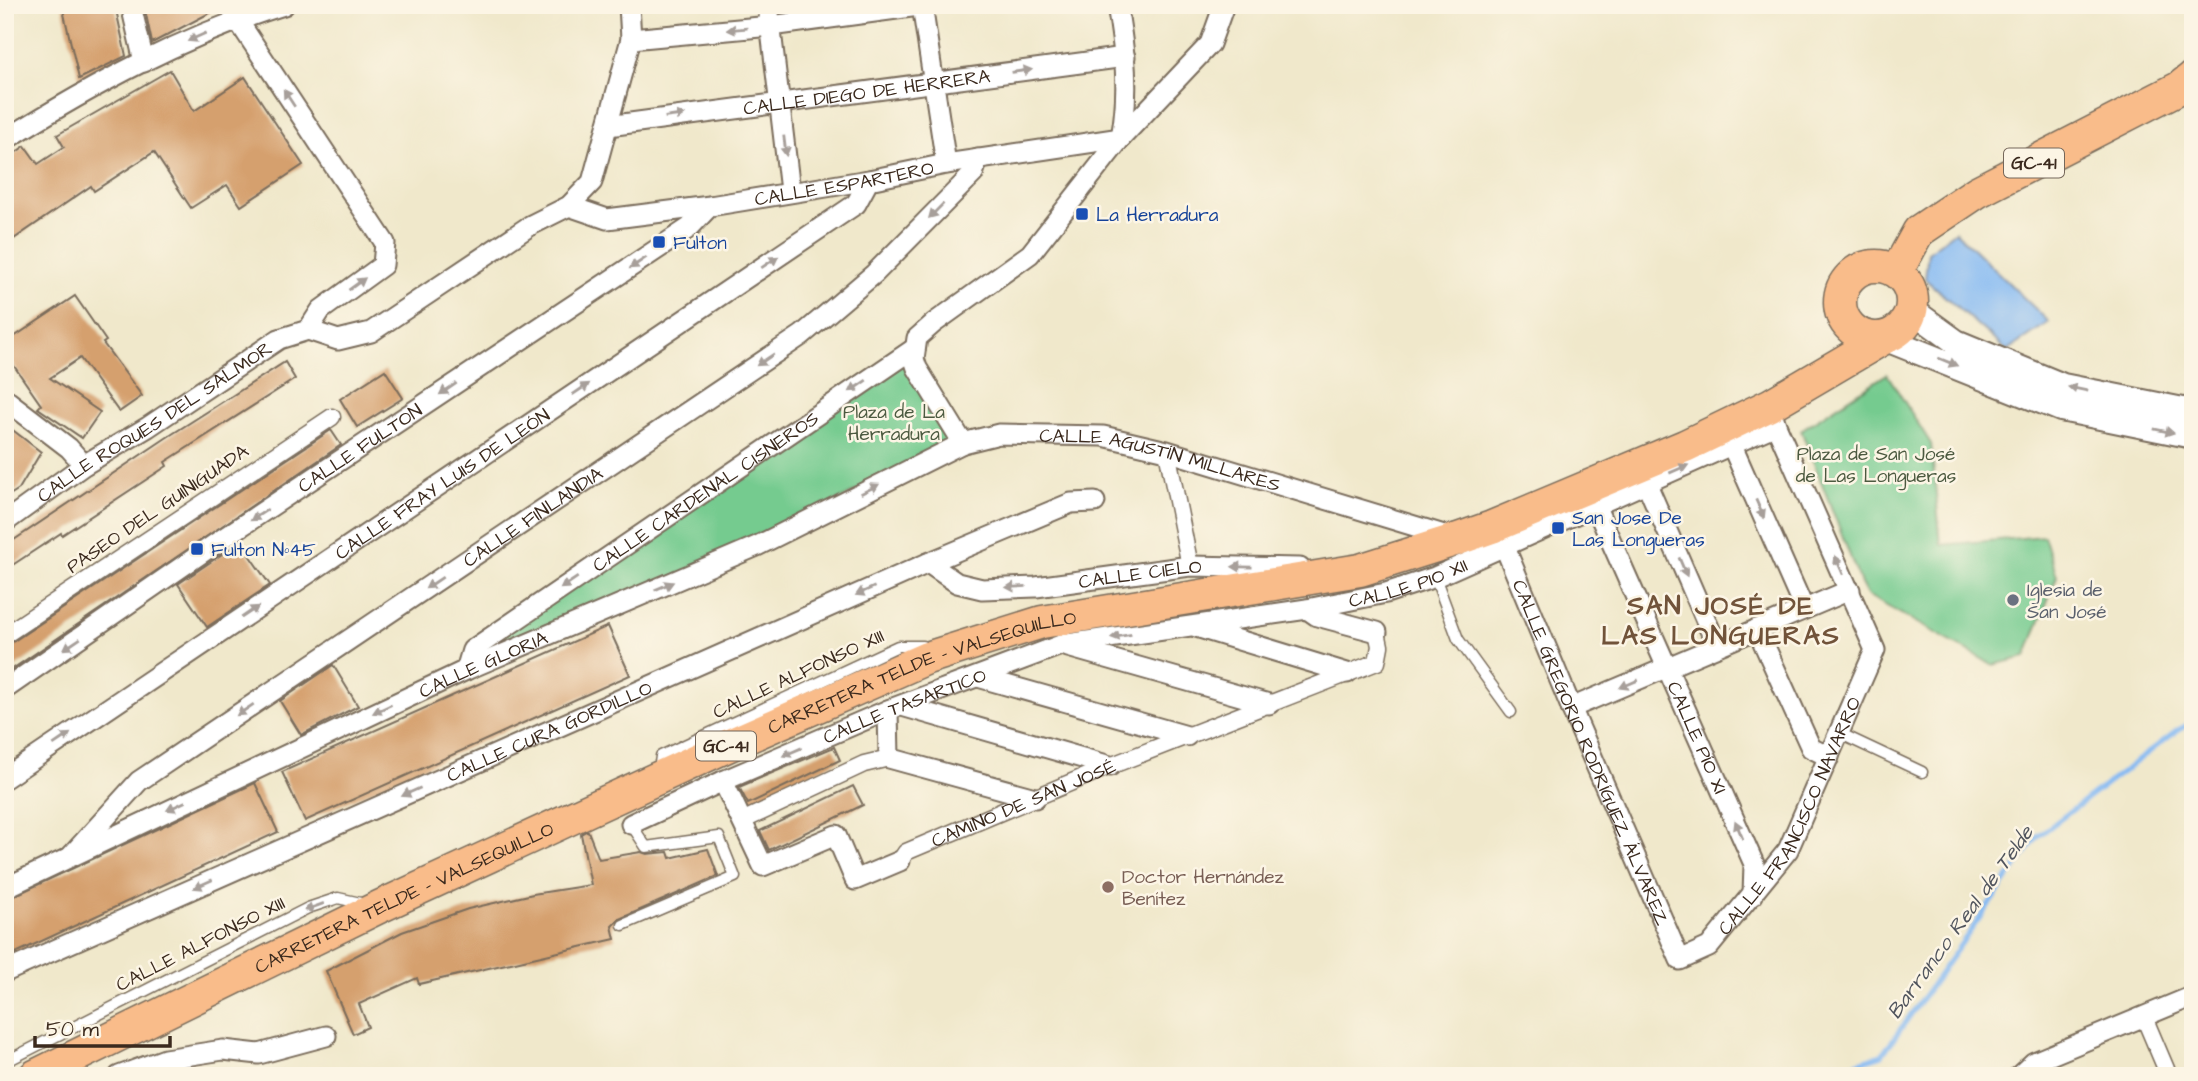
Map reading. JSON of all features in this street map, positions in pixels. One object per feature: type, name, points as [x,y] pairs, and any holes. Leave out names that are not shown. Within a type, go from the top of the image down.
[{"type":"main road","name":"GC-41","points":[[1897,271],[1919,231],[1977,192],[2179,88],[2193,77]]},
{"type":"main road","points":[[1884,338],[1859,334],[1846,323],[1839,299],[1848,278],[1858,270],[1870,266],[1885,266],[1897,271],[1912,292],[1912,310]]},
{"type":"main road","name":"GC-41","points":[[1884,338],[1899,331],[1908,321],[1912,310]]},
{"type":"main road","name":"CARRETERA TELDE - VALSEQUILLO","points":[[1773,415],[1825,356],[1846,323]]},
{"type":"main road","name":"CARRETERA TELDE - VALSEQUILLO","points":[[52,1073],[379,907],[927,658],[1042,622],[1360,570],[1458,539],[1498,536],[1685,446],[1773,415],[1884,338]]},
{"type":"street","points":[[131,5],[144,62]]},
{"type":"street","points":[[5,139],[72,98],[144,62],[237,19],[284,5]]},
{"type":"street","points":[[237,19],[385,243],[383,265],[321,310],[308,330],[338,340],[371,332],[531,225],[569,206],[592,182],[631,39],[629,5]]},
{"type":"street","points":[[768,5],[790,191]]},
{"type":"street","points":[[631,39],[771,26],[924,5],[946,164]]},
{"type":"street","points":[[1117,5],[1125,57],[1127,106],[1121,138]]},
{"type":"street","name":"CALLE CARDENAL CISNEROS","points":[[466,670],[472,650],[915,348],[917,338],[934,323],[1030,254],[1121,138],[1210,44],[1224,5]]},
{"type":"street","name":"CALLE DIEGO DE HERRERA","points":[[608,126],[1125,57]]},
{"type":"street","name":"CALLE ESPARTERO","points":[[569,206],[607,219],[710,206],[869,180],[946,164],[1121,138]]},
{"type":"street","name":"CALLE FINLANDIA","points":[[72,855],[139,781],[802,335],[883,264],[973,174],[978,159]]},
{"type":"street","name":"CALLE FRAY LUIS DE LEÓN","points":[[5,778],[856,204],[869,180]]},
{"type":"street","name":"CALLE FULTON","points":[[5,689],[222,540],[689,228],[710,206]]},
{"type":"street","points":[[1912,310],[1956,342],[2063,386],[2193,412]]},
{"type":"street","name":"CALLE ROQUES DEL SALMOR","points":[[5,522],[84,465],[148,427],[279,339],[308,330]]},
{"type":"street","points":[[1884,338],[2061,409],[2193,436]]},
{"type":"street","points":[[915,348],[914,359],[918,368],[963,443]]},
{"type":"street","points":[[5,399],[69,447],[84,465]]},
{"type":"street","points":[[1571,708],[1850,590],[1773,415]]},
{"type":"street","name":"CALLE PIO XII","points":[[1188,625],[1307,609],[1386,593],[1435,577],[1498,536],[1595,505],[1732,446],[1773,415]]},
{"type":"street","name":"PASEO DEL GUINIGUADA","points":[[5,635],[332,417]]},
{"type":"street","name":"CALLE AGUSTÍN MILLARES","points":[[963,443],[999,434],[1103,436],[1167,451],[1458,539]]},
{"type":"street","name":"CALLE GLORIA","points":[[5,888],[466,670],[757,546],[963,443]]},
{"type":"street","points":[[1732,446],[1804,609]]},
{"type":"street","points":[[1167,451],[1190,566]]},
{"type":"street","points":[[1646,482],[1717,646]]},
{"type":"street","name":"CALLE CURA GORDILLO","points":[[5,972],[928,563],[1071,503],[1095,502]]},
{"type":"street","name":"CALLE PÍO XI","points":[[1595,505],[1754,864],[1753,895]]},
{"type":"street","name":"CALLE GREGORIO RODRÍGUEZ ÁLVAREZ","points":[[1498,536],[1681,960]]},
{"type":"street","name":"CALLE CIELO","points":[[928,563],[957,583],[982,589],[1036,587],[1190,566],[1360,570]]},
{"type":"street","name":"CALLE FRANCISCO NAVARRO","points":[[1681,960],[1709,947],[1788,850],[1875,650],[1850,590]]},
{"type":"street","name":"CALLE PIO XII","points":[[1307,609],[1317,617],[1377,632]]},
{"type":"street","points":[[1188,625],[1348,673]]},
{"type":"street","name":"CALLE TASARTICO","points":[[631,824],[723,781],[895,708],[1061,645],[1188,625]]},
{"type":"street","points":[[1757,629],[1811,748],[1829,757]]},
{"type":"street","name":"CAMINO DE SAN JOSÉ","points":[[723,781],[763,866],[836,835],[855,880],[900,862],[906,852],[1110,766],[1377,662],[1380,646],[1377,632]]},
{"type":"street","points":[[1061,645],[1269,705]]},
{"type":"street","points":[[978,677],[1187,736]]},
{"type":"street","points":[[889,758],[895,708],[1110,766]]},
{"type":"street","points":[[742,821],[864,764],[889,758],[1035,798]]},
{"type":"street","points":[[2019,1076],[2034,1062],[2190,995]]},
{"type":"street","points":[[2144,1017],[2169,1076]]},
{"type":"street","points":[[118,1076],[164,1059],[223,1050],[259,1054],[326,1036]]},
{"type":"lane","points":[[1435,577],[1458,639],[1511,712]]},
{"type":"lane","points":[[1839,733],[1922,772]]},
{"type":"lane","points":[[623,925],[735,877],[719,837],[646,848],[631,824]]},
{"type":"lane","name":"CALLE ALFONSO XIII","points":[[5,1062],[308,908],[338,898],[379,907]]},
{"type":"green space","name":"Plaza de La Herradura","points":[[909,359],[956,440],[757,542],[476,661],[476,651]]},
{"type":"green space","name":"Plaza de San José de Las Longueras","points":[[1887,374],[1931,444],[1941,545],[2044,536],[2057,576],[2026,657],[1993,665],[1867,595],[1861,584],[1801,430]]},
{"type":"water","points":[[1955,231],[2049,322],[2007,351],[1925,279],[1928,252]]},
{"type":"building","points":[[62,5],[115,5],[126,56],[79,79]]},
{"type":"building","points":[[144,5],[225,5],[152,43]]},
{"type":"building","points":[[170,70],[194,111],[245,77],[303,165],[241,206],[227,185],[191,208],[154,152],[94,191],[91,186],[5,245],[5,160],[25,146],[38,164],[64,147],[57,135]]},
{"type":"building","points":[[75,296],[106,341],[103,343],[142,396],[119,412],[80,358],[50,378],[100,412],[82,438],[38,408],[41,405],[5,353],[5,343]]},
{"type":"building","points":[[285,362],[295,379],[165,462],[167,466],[5,570],[5,546]]},
{"type":"building","points":[[385,370],[403,398],[357,427],[340,399]]},
{"type":"building","points":[[5,424],[41,452],[19,489],[5,498]]},
{"type":"building","points":[[331,430],[341,445],[5,674],[5,647]]},
{"type":"building","points":[[240,542],[270,585],[207,627],[178,584]]},
{"type":"building","points":[[608,626],[630,675],[305,821],[282,772]]},
{"type":"building","points":[[333,665],[358,706],[301,735],[280,701]]},
{"type":"building","points":[[834,747],[840,760],[748,804],[739,787]]},
{"type":"building","points":[[255,783],[278,832],[5,958],[5,900]]},
{"type":"building","points":[[853,786],[863,805],[769,850],[760,831]]},
{"type":"building","points":[[586,831],[599,859],[641,852],[668,852],[670,858],[708,849],[718,876],[619,919],[612,926],[615,939],[419,984],[417,978],[359,1004],[368,1027],[353,1034],[326,971],[402,932],[468,909],[533,894],[591,885],[581,834]]},
{"type":"waterway","name":"Barranco Real de Telde","points":[[1815,1076],[1882,1055],[2038,836],[2178,730],[2193,722]]},
{"type":"place","name":"La Herradura","points":[[1082,214]]},
{"type":"place","name":"Fulton","points":[[659,242]]},
{"type":"place","name":"San Jose De Las Longueras","points":[[1558,528]]},
{"type":"place","name":"Fulton Nº45","points":[[197,549]]},
{"type":"place","name":"Iglesia de San José","points":[[2013,600]]},
{"type":"place","name":"Doctor Hernández Benítez","points":[[1108,887]]},
{"type":"district","name":"SAN JOSÉ DE LAS LONGUERAS","points":[[1721,620]]}]
